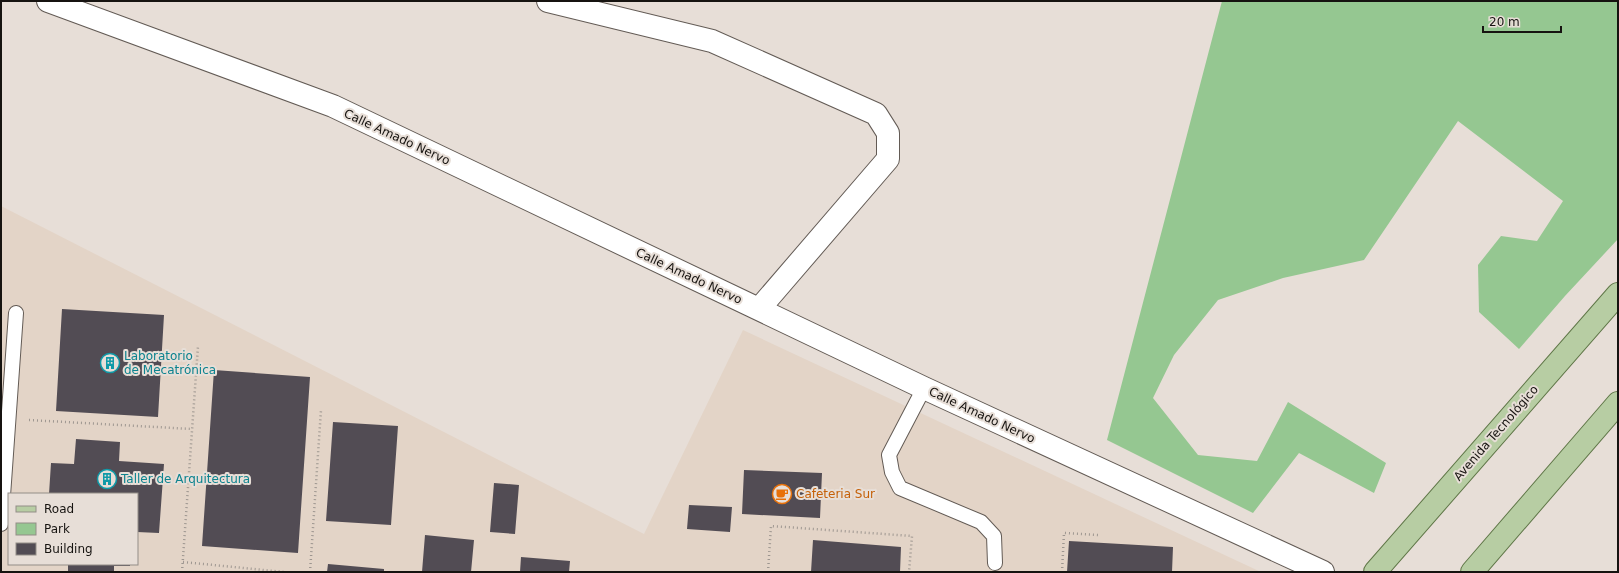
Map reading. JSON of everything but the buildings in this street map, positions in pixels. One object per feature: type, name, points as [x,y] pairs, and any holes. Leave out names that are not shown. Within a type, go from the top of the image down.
[{"type":"main road","name":"Avenida Tecnológico","points":[[1375,572],[1618,294]]},
{"type":"main road","points":[[1472,572],[1618,403]]},
{"type":"street","name":"Calle Amado Nervo","points":[[48,1],[333,106],[924,388],[1323,572]]},
{"type":"street","points":[[548,1],[712,41],[876,114],[888,132],[888,159],[759,310]]},
{"type":"lane","points":[[1,524],[16,313]]},
{"type":"lane","points":[[924,388],[889,455],[892,472],[900,488],[981,522],[994,536],[995,563]]},
{"type":"path","points":[[182,572],[198,346]]},
{"type":"path","points":[[310,572],[321,410]]},
{"type":"path","points":[[8,418],[192,429]]},
{"type":"path","points":[[768,572],[771,526],[912,536],[909,572]]},
{"type":"path","points":[[1062,572],[1064,533],[1098,535]]},
{"type":"path","points":[[183,562],[284,572]]},
{"type":"shaded area","points":[[1,206],[644,534],[743,330],[1261,572],[1,572]]},
{"type":"green space","points":[[1222,1],[1618,1],[1618,239],[1565,296],[1519,349],[1479,312],[1478,265],[1501,236],[1537,241],[1563,201],[1458,121],[1364,260],[1283,278],[1218,300],[1174,355],[1153,398],[1198,455],[1257,461],[1288,402],[1386,463],[1374,493],[1299,453],[1253,513],[1107,440]]},
{"type":"place","name":"Laboratorio de Mecatrónica","points":[[110,363]]},
{"type":"place","name":"Taller de Arquitectura","points":[[107,479]]},
{"type":"place","name":"Cafeteria Sur","points":[[782,494]]}]
